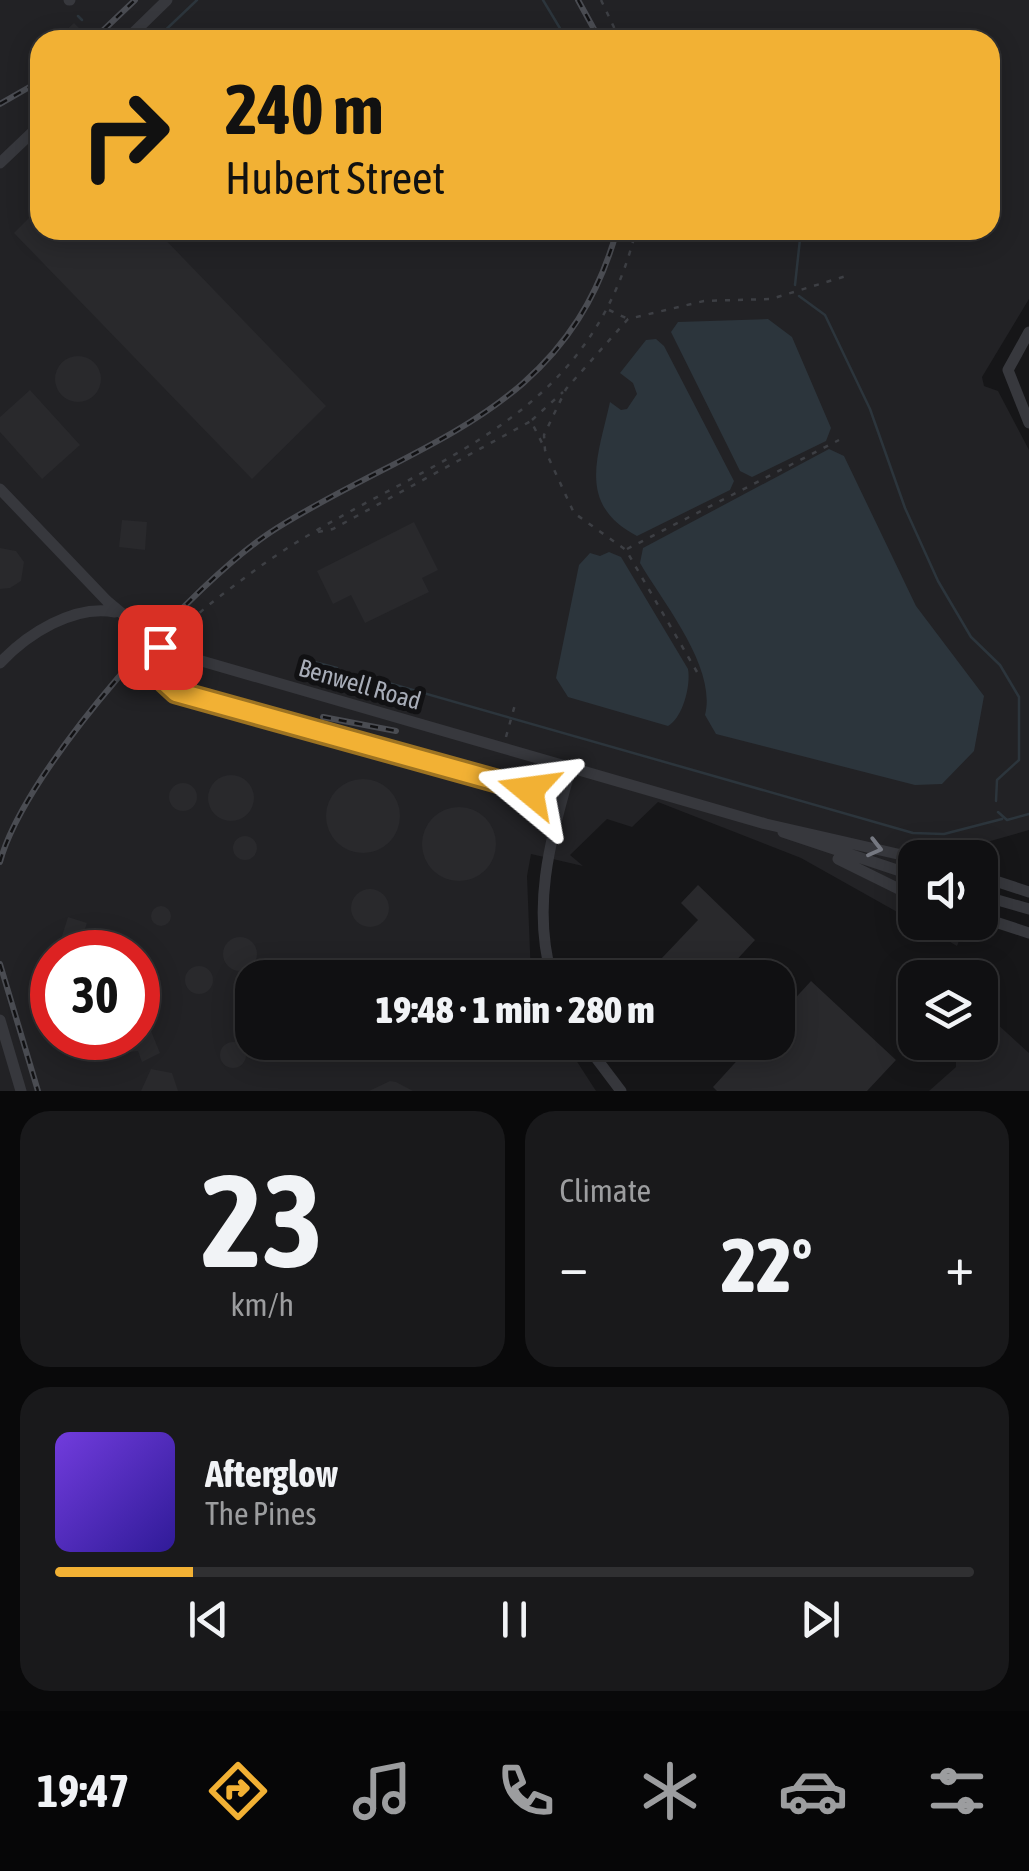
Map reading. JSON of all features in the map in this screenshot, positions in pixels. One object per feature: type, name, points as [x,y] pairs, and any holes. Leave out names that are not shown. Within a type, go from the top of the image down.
[{"type":"street","points":[[136,30],[167,0]]},
{"type":"street","points":[[0,163],[30,134]]},
{"type":"street","points":[[1029,332],[1008,370],[1029,424]]},
{"type":"street","name":"Benwell Road","points":[[0,489],[119,613],[167,651],[766,824],[898,854]]},
{"type":"street","points":[[0,663],[26,640],[60,622],[96,610],[119,613]]},
{"type":"street","points":[[167,651],[162,679],[176,692],[562,799]]},
{"type":"street","points":[[548,960],[542,938],[541,893],[571,767]]},
{"type":"street","name":"Benwell Road","points":[[766,824],[898,888]]},
{"type":"street","name":"Benwell Road","points":[[810,844],[898,871]]},
{"type":"street","points":[[998,882],[1029,892]]},
{"type":"street","points":[[998,900],[1029,909]]},
{"type":"street","points":[[998,923],[1029,933]]},
{"type":"street","points":[[0,1020],[20,1091]]},
{"type":"street","points":[[597,1060],[620,1091]]},
{"type":"path","points":[[601,0],[615,30]]},
{"type":"path","points":[[167,651],[199,613],[314,533],[517,417],[558,380],[608,309],[632,240]]},
{"type":"path","points":[[314,533],[333,528],[530,420],[566,389],[628,319],[704,301],[771,299],[846,276]]},
{"type":"path","points":[[608,309],[628,319]]},
{"type":"path","points":[[546,450],[544,435],[566,389]]},
{"type":"path","points":[[530,420],[574,513],[626,550],[697,672]]},
{"type":"path","points":[[626,550],[839,440]]},
{"type":"path","points":[[503,748],[516,701]]},
{"type":"shaded area","points":[[0,0],[1029,0],[1029,299],[982,377],[984,386],[998,391],[1029,450],[1029,830],[994,840],[898,840],[898,912],[801,858],[658,802],[632,827],[607,819],[570,855],[583,866],[531,854],[527,876],[530,960],[235,960],[235,1060],[576,1060],[596,1091],[0,1091]]},
{"type":"shaded area","points":[[768,319],[792,337],[831,428],[826,441],[752,477],[740,471],[671,332],[678,322]]},
{"type":"shaded area","points":[[656,339],[664,346],[734,481],[730,490],[637,536],[605,509],[598,494],[597,460],[610,402],[621,410],[627,409],[637,394],[633,383],[620,373],[646,340]]},
{"type":"shaded area","points":[[829,449],[844,456],[916,606],[984,696],[974,751],[942,784],[915,785],[716,734],[705,715],[707,697],[696,657],[640,563],[643,548]]},
{"type":"shaded area","points":[[609,552],[621,557],[688,669],[685,700],[668,726],[568,697],[556,678],[579,565],[590,553],[600,556]]},
{"type":"shaded area","points":[[998,1025],[1029,1053],[1029,1091],[929,1091],[956,1067],[956,1060],[998,1060]]},
{"type":"building","points":[[30,217],[30,240],[166,240],[326,406],[252,479],[14,233]]},
{"type":"building","points":[[78,356],[94,363],[101,379],[94,395],[78,402],[62,395],[55,379],[62,363]]},
{"type":"building","points":[[30,390],[80,445],[42,479],[0,432],[0,417]]},
{"type":"building","points":[[122,520],[147,522],[145,550],[119,547]]},
{"type":"building","points":[[414,522],[438,570],[422,578],[429,592],[365,623],[351,595],[333,604],[317,571]]},
{"type":"building","points":[[0,548],[16,551],[24,562],[21,581],[10,588],[0,589]]},
{"type":"building","points":[[231,775],[247,782],[254,798],[247,814],[231,821],[215,814],[208,798],[215,782]]},
{"type":"building","points":[[363,779],[377,781],[389,790],[398,802],[398,830],[389,842],[377,851],[363,853],[349,851],[337,842],[328,830],[326,816],[328,802],[337,790],[349,781]]},
{"type":"building","points":[[183,783],[193,787],[197,797],[193,807],[183,811],[173,807],[169,797],[173,787]]},
{"type":"building","points":[[459,807],[473,809],[485,818],[494,830],[494,858],[485,870],[473,879],[459,881],[445,879],[433,870],[424,858],[422,844],[424,830],[433,818],[445,809]]},
{"type":"building","points":[[245,836],[254,839],[254,857],[245,860],[236,857],[233,848],[236,839]]},
{"type":"building","points":[[698,885],[755,940],[737,960],[660,960],[698,920],[681,903]]},
{"type":"building","points":[[370,889],[384,894],[389,908],[384,922],[370,927],[356,922],[351,908],[356,894]]},
{"type":"building","points":[[161,906],[171,916],[161,926],[151,916]]},
{"type":"building","points":[[68,917],[87,923],[85,930],[64,930]]},
{"type":"building","points":[[240,937],[252,942],[255,960],[235,960],[235,969],[228,966],[223,954],[228,942]]},
{"type":"building","points":[[199,966],[209,970],[213,980],[209,990],[199,994],[189,990],[185,980],[189,970]]},
{"type":"building","points":[[811,981],[896,1060],[867,1091],[717,1091],[713,1087],[738,1060],[795,1060],[795,998]]},
{"type":"building","points":[[233,1042],[235,1060],[245,1060],[233,1068],[224,1064],[220,1055],[224,1046]]},
{"type":"building","points":[[151,1069],[172,1073],[178,1091],[141,1091]]},
{"type":"building","points":[[396,1082],[413,1091],[369,1091]]},
{"type":"waterway","points":[[166,30],[197,0]]},
{"type":"waterway","points":[[543,0],[561,30]]},
{"type":"waterway","points":[[78,16],[82,20]]},
{"type":"waterway","points":[[795,285],[800,240]]},
{"type":"waterway","points":[[799,296],[825,315],[870,409],[905,508],[938,581],[971,637],[1000,665],[1019,697],[1019,760],[997,780],[996,801]]},
{"type":"waterway","points":[[303,659],[337,668]]},
{"type":"waterway","points":[[364,676],[913,833],[944,834],[1002,819]]},
{"type":"waterway","points":[[998,812],[1007,820],[1029,814]]},
{"type":"railway","points":[[104,30],[135,0]]},
{"type":"railway","points":[[578,0],[594,30]]},
{"type":"railway","points":[[0,104],[30,87]]},
{"type":"railway","points":[[0,862],[42,777],[117,679],[159,632],[242,553],[277,528],[482,415],[525,382],[562,342],[594,292],[613,240]]},
{"type":"railway","points":[[323,717],[396,731]]},
{"type":"railway","points":[[0,964],[38,1091]]},
{"type":"route","points":[[160,647],[167,651],[162,679],[176,692],[529,790]]}]
